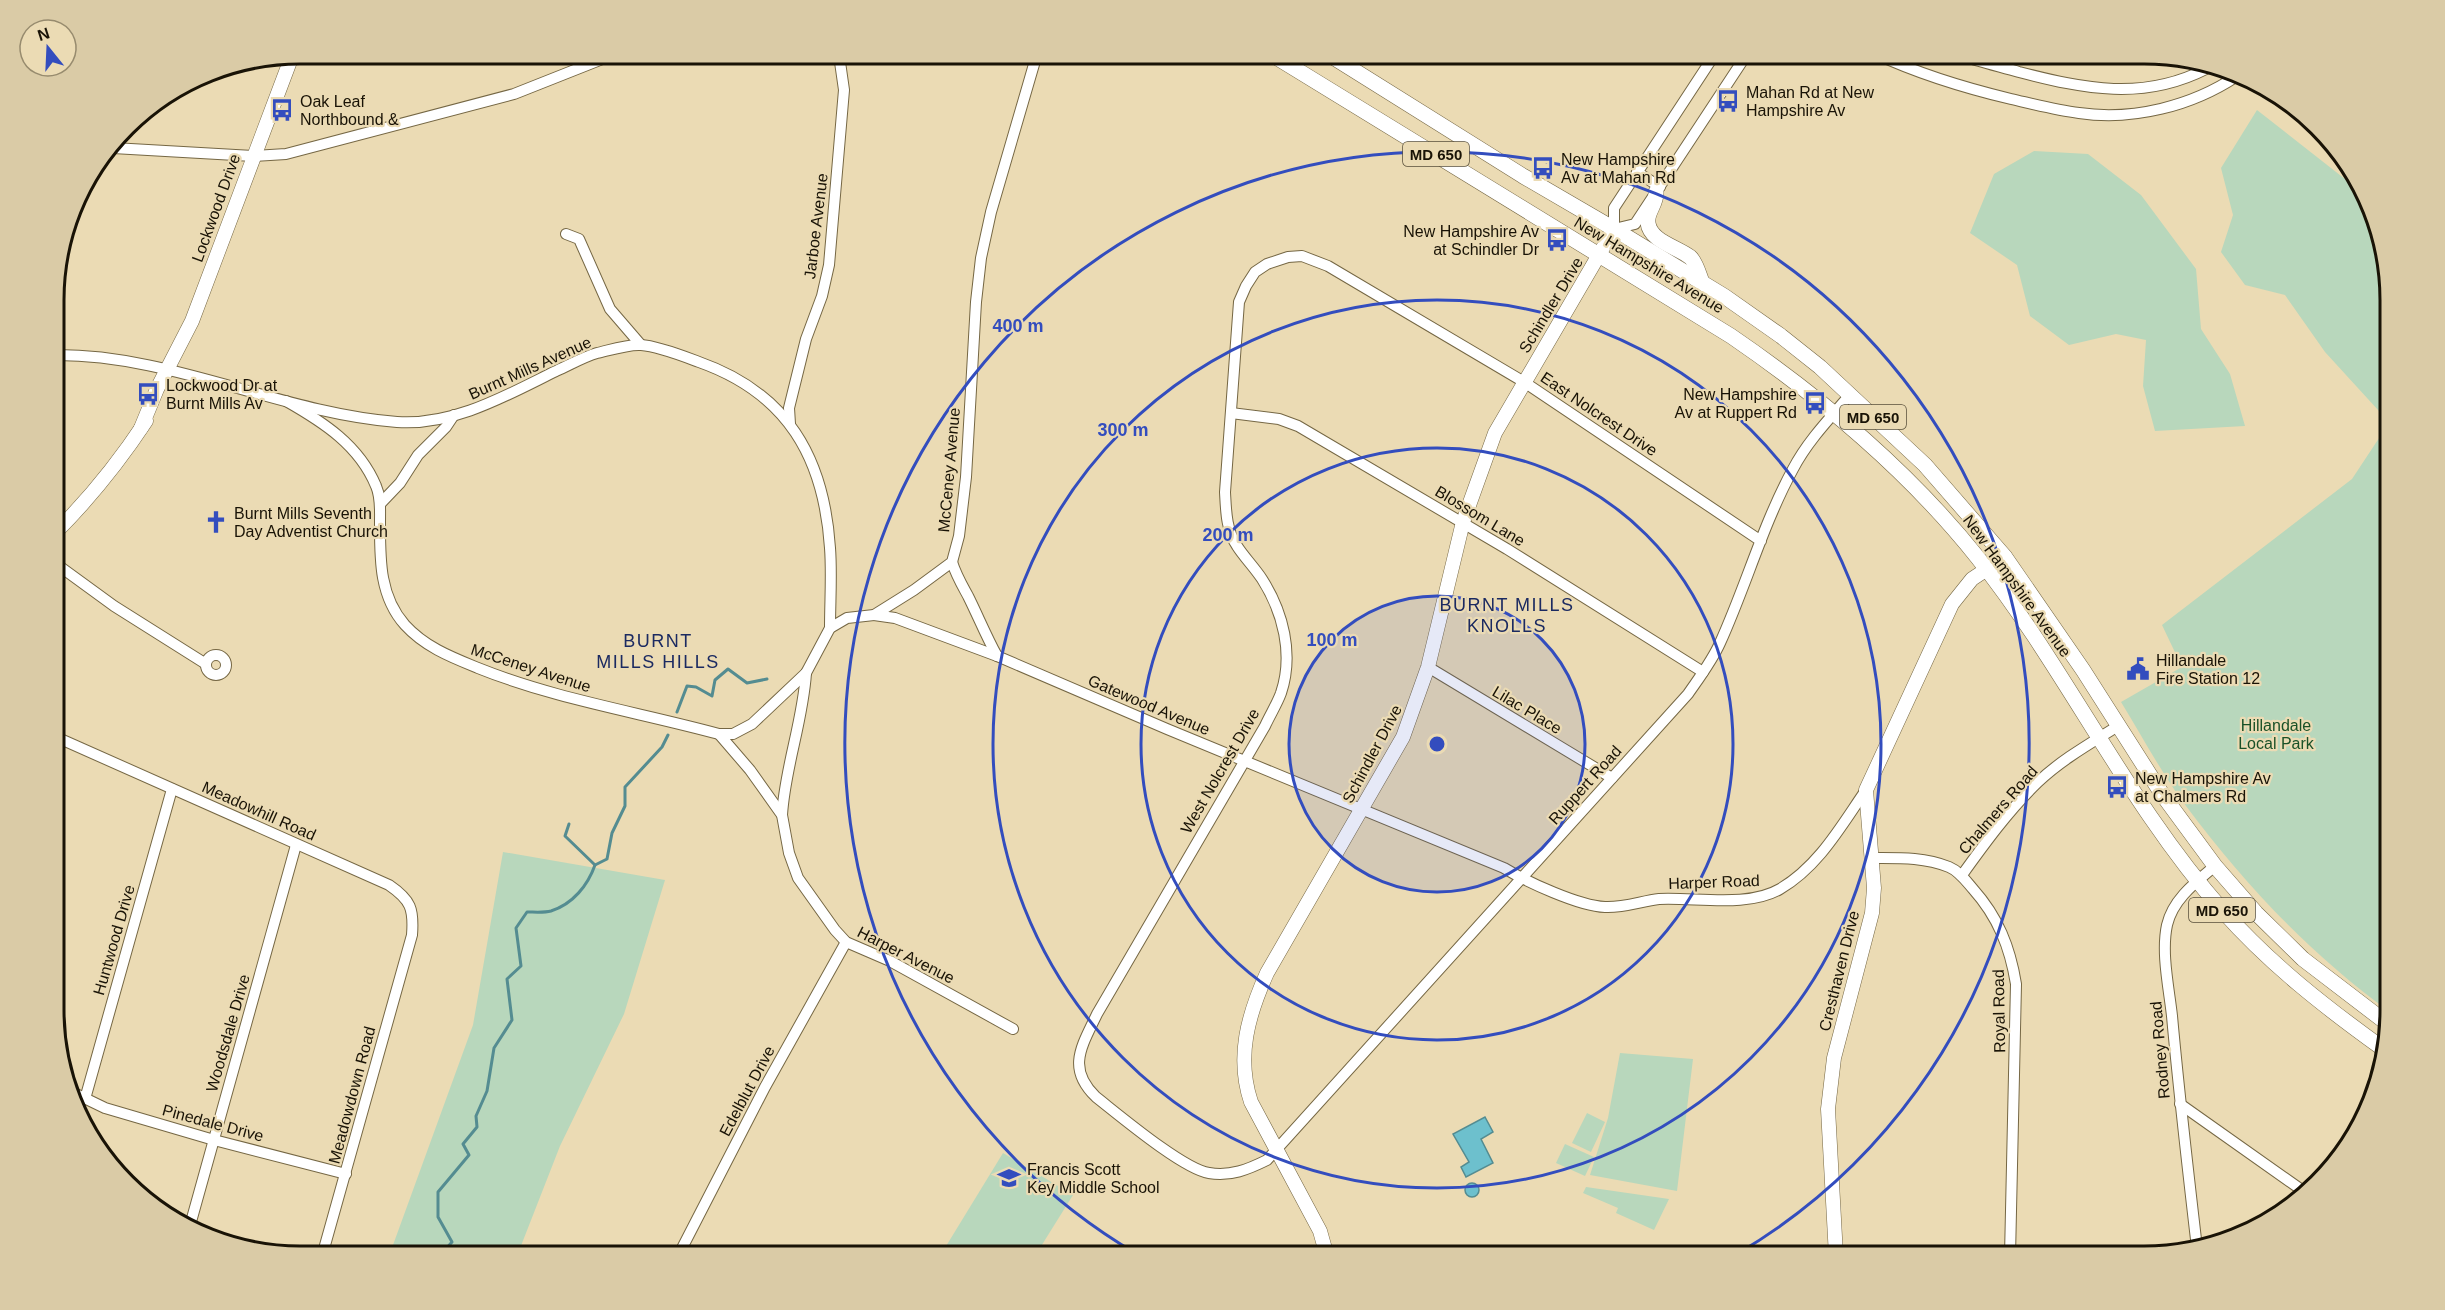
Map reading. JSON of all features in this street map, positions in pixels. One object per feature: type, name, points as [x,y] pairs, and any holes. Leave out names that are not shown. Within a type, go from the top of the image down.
[{"type":"main road","name":"New Hampshire Avenue","points":[[1287,64],[1731,336],[1785,373],[1835,412],[1912,483],[1986,569],[2024,621],[2162,832],[2223,911],[2289,977],[2377,1045]]},
{"type":"main road","name":"New Hampshire Avenue","points":[[1345,64],[1523,176],[1702,282],[1781,336],[1820,367],[1925,465],[2005,557],[2083,670],[2162,794],[2215,866],[2256,913],[2303,959],[2380,1018]]},
{"type":"main road","points":[[1658,190],[1657,199],[1647,223],[1652,234],[1692,259],[1702,282]]},
{"type":"street","points":[[120,148],[254,156],[286,154],[514,94],[590,64]]},
{"type":"street","name":"Jarboe Avenue","points":[[790,424],[789,408],[806,339],[822,296],[829,265],[844,90],[840,64]]},
{"type":"street","name":"McCeney Avenue","points":[[952,562],[959,536],[966,477],[976,302],[981,258],[991,212],[1034,64]]},
{"type":"street","points":[[1708,64],[1614,208],[1614,228],[1635,224],[1740,64]]},
{"type":"street","points":[[1902,64],[1997,96],[2095,115],[2130,114],[2166,107],[2199,96],[2229,80]]},
{"type":"street","points":[[1993,64],[2039,77],[2109,90],[2157,87],[2200,72]]},
{"type":"street","name":"Lockwood Drive","points":[[64,524],[92,495],[123,456],[164,393],[168,371],[192,321],[289,65]]},
{"type":"street","points":[[1637,172],[1658,190]]},
{"type":"street","name":"Schindler Drive","points":[[1324,1246],[1320,1231],[1251,1102],[1247,1090],[1244,1063],[1246,1030],[1253,1005],[1267,973],[1403,737],[1428,667],[1463,522],[1495,433],[1614,228]]},
{"type":"street","points":[[566,234],[579,239],[610,309],[641,345]]},
{"type":"street","name":"East Nolcrest Drive","points":[[1288,257],[1302,256],[1328,266],[1524,382],[1761,541]]},
{"type":"street","name":"West Nolcrest Drive","points":[[1276,1149],[1267,1160],[1250,1169],[1229,1174],[1207,1173],[1177,1157],[1096,1097],[1085,1087],[1078,1062],[1081,1047],[1097,1014],[1281,694],[1286,651],[1283,624],[1274,599],[1235,544],[1227,520],[1225,492],[1239,302],[1255,272],[1267,264],[1288,257]]},
{"type":"street","name":"Burnt Mills Avenue","points":[[64,355],[105,357],[286,401],[396,422],[454,415],[480,407],[596,353],[641,345],[724,370],[743,381],[777,407],[809,457],[819,482],[827,521],[830,549],[830,628]]},
{"type":"street","name":"Ruppert Road","points":[[1276,1149],[1688,694],[1719,645],[1776,501],[1794,467],[1807,446],[1849,396]]},
{"type":"street","name":"McCeney Avenue","points":[[286,401],[326,424],[352,448],[377,488],[380,504],[382,581],[391,606],[405,624],[425,643],[463,662],[540,690],[718,734],[733,734],[752,724],[806,674],[830,628]]},
{"type":"street","name":"Blossom Lane","points":[[1231,412],[1279,419],[1298,426],[1463,522],[1703,672]]},
{"type":"street","points":[[380,504],[400,483],[418,455],[446,427],[454,415]]},
{"type":"street","name":"Cresthaven Drive","points":[[1835,1246],[1828,1131],[1830,1092],[1834,1058],[1872,914],[1874,888],[1866,790],[1952,603],[1972,579],[2005,557]]},
{"type":"street","points":[[830,628],[847,618],[874,615],[914,590],[952,562],[980,626],[998,656]]},
{"type":"street","points":[[64,570],[114,606],[206,664]]},
{"type":"street","name":"Gatewood Avenue","points":[[874,615],[895,618],[998,656],[1361,811],[1504,868],[1521,878]]},
{"type":"street","name":"Lilac Place","points":[[1428,667],[1612,778]]},
{"type":"street","points":[[782,815],[784,786],[804,697],[806,674]]},
{"type":"street","name":"Chalmers Road","points":[[1962,875],[1990,836],[2039,782],[2118,726]]},
{"type":"street","name":"Harper Avenue","points":[[718,734],[750,770],[782,815],[789,853],[798,878],[846,942],[890,960],[1013,1029]]},
{"type":"street","name":"Meadowhill Road","points":[[64,741],[389,885],[404,896],[413,914],[410,942]]},
{"type":"street","name":"Huntwood Drive","points":[[80,1095],[172,789]]},
{"type":"street","name":"Harper Road","points":[[1521,878],[1584,902],[1606,907],[1661,899],[1744,898],[1767,895],[1781,889],[1815,863],[1866,790]]},
{"type":"street","name":"Woodsdale Drive","points":[[192,1219],[296,845]]},
{"type":"street","name":"Royal Road","points":[[1872,858],[1921,859],[1952,868],[1962,875],[1990,908],[2012,957],[2016,984],[2010,1246]]},
{"type":"street","name":"Rodney Road","points":[[2196,1239],[2166,954],[2167,926],[2174,908],[2198,880],[2215,866]]},
{"type":"street","name":"Meadowdown Road","points":[[325,1246],[410,942]]},
{"type":"street","name":"Edelblut Drive","points":[[683,1246],[765,1087],[846,942]]},
{"type":"street","name":"Pinedale Drive","points":[[81,1096],[105,1108],[214,1140],[346,1174]]},
{"type":"street","points":[[2180,1104],[2299,1188]]},
{"type":"green space","points":[[2257,110],[2348,181],[2363,210],[2376,255],[2380,285],[2380,412],[2325,352],[2285,295],[2245,285],[2221,252],[2233,215],[2221,168]]},
{"type":"green space","points":[[2034,151],[2088,154],[2141,195],[2196,269],[2201,329],[2230,374],[2245,426],[2155,431],[2143,386],[2146,340],[2116,334],[2069,345],[2030,316],[2017,265],[1970,233],[1994,174]]},
{"type":"green space","name":"Hillandale Local Park","points":[[2380,437],[2380,1004],[2306,943],[2232,864],[2177,794],[2121,702],[2182,667],[2162,625],[2352,479]]},
{"type":"green space","points":[[503,852],[665,880],[624,1014],[560,1146],[521,1246],[393,1246],[473,1025]]},
{"type":"green space","points":[[1620,1053],[1693,1059],[1677,1191],[1590,1175],[1608,1118]]},
{"type":"green space","points":[[1587,1113],[1605,1122],[1591,1152],[1572,1143]]},
{"type":"green space","points":[[1565,1144],[1594,1157],[1585,1176],[1556,1163]]},
{"type":"green space","points":[[1003,1153],[1073,1195],[1041,1246],[946,1246]]},
{"type":"green space","points":[[1586,1187],[1669,1199],[1654,1230],[1616,1213],[1618,1208],[1583,1193]]},
{"type":"water","points":[[1485,1117],[1493,1132],[1481,1139],[1493,1163],[1466,1177],[1461,1167],[1469,1162],[1453,1134]]},
{"type":"water","points":[[1469,1183],[1475,1183],[1479,1190],[1475,1197],[1469,1197],[1465,1193],[1465,1187]]},
{"type":"waterway","points":[[677,712],[687,686],[696,687],[712,696],[715,680],[728,669],[747,683],[767,679]]},
{"type":"waterway","points":[[448,1246],[452,1242],[438,1217],[438,1192],[469,1155],[463,1144],[477,1127],[476,1116],[487,1091],[494,1048],[512,1020],[507,979],[521,966],[516,928],[527,912],[548,912],[573,899],[588,880],[595,865],[607,859],[612,833],[625,806],[625,787],[662,747],[668,735]]},
{"type":"waterway","points":[[569,824],[565,836],[595,865]]},
{"type":"place","name":"Mahan Rd at New Hampshire Av","points":[[1728,101]]},
{"type":"place","name":"Oak Leaf Northbound &","points":[[282,110]]},
{"type":"place","name":"New Hampshire Av at Mahan Rd","points":[[1543,168]]},
{"type":"place","name":"New Hampshire Av at Schindler Dr","points":[[1557,240]]},
{"type":"place","name":"Lockwood Dr at Burnt Mills Av","points":[[148,394]]},
{"type":"place","name":"New Hampshire Av at Ruppert Rd","points":[[1815,403]]},
{"type":"place","name":"Burnt Mills Seventh Day Adventist Church","points":[[216,522]]},
{"type":"place","name":"Hillandale Fire Station 12","points":[[2138,669]]},
{"type":"place","name":"New Hampshire Av at Chalmers Rd","points":[[2117,787]]},
{"type":"place","name":"Francis Scott Key Middle School","points":[[1009,1178]]},
{"type":"district","name":"BURNT MILLS KNOLLS","points":[[1507,615]]},
{"type":"district","name":"BURNT MILLS HILLS","points":[[658,651]]}]
